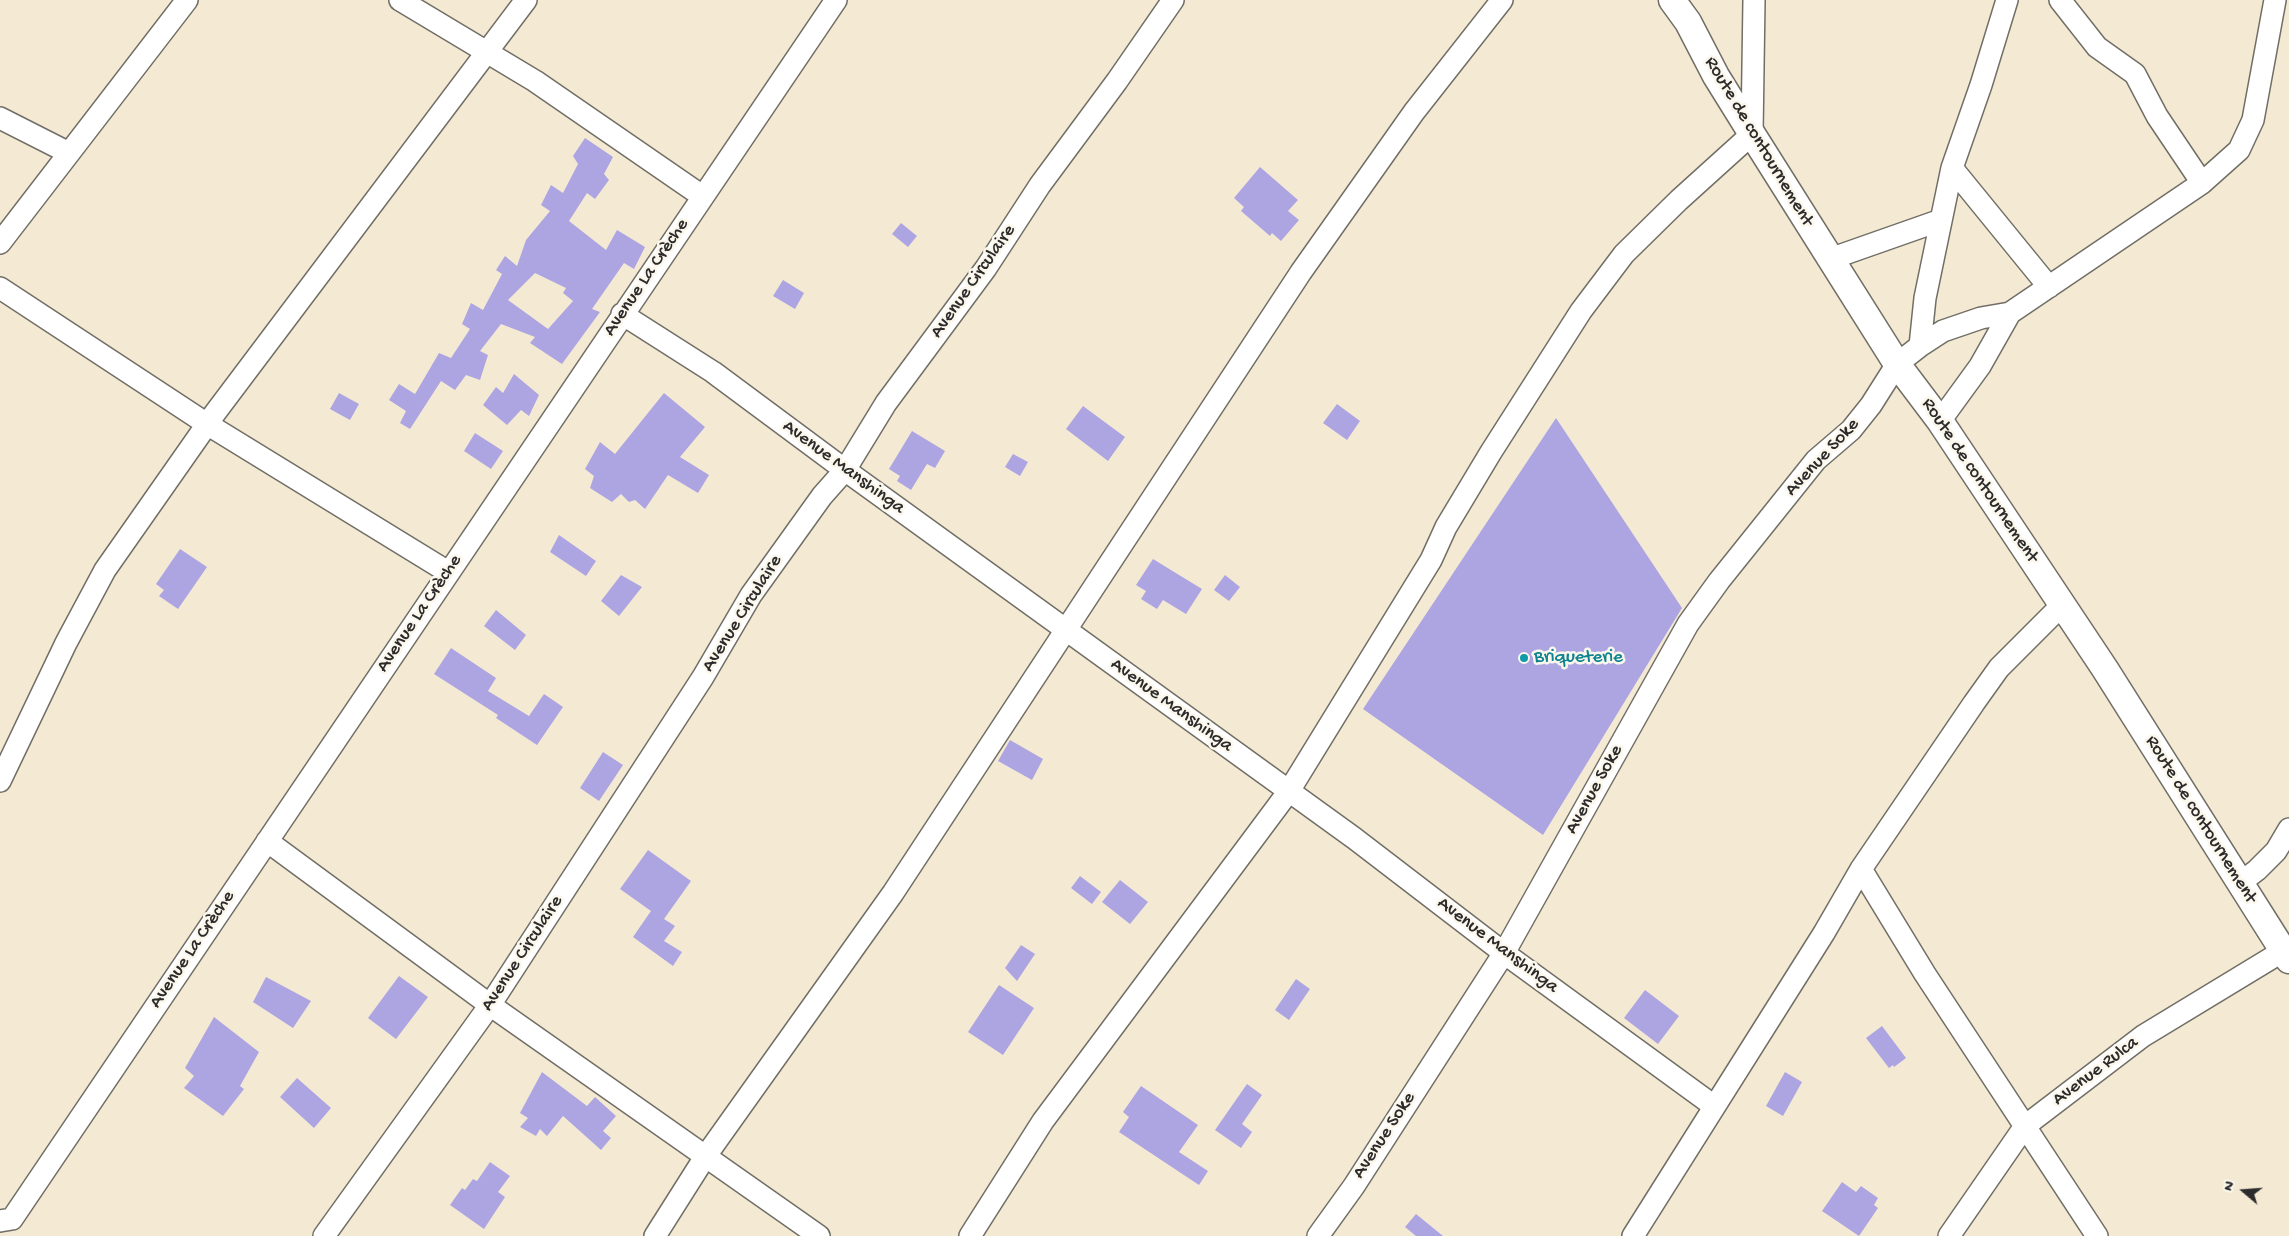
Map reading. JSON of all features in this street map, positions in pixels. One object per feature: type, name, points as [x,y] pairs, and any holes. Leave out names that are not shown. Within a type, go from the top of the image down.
[{"type":"street","points":[[0,243],[187,0]]},
{"type":"street","points":[[400,0],[535,81],[702,196]]},
{"type":"street","points":[[0,781],[66,643],[105,570],[207,424],[526,0]]},
{"type":"street","name":"Avenue La Crèche","points":[[0,1221],[12,1219],[836,0]]},
{"type":"street","name":"Avenue Circulaire","points":[[324,1236],[490,1005],[703,677],[751,595],[822,496],[845,470],[886,403],[986,268],[1040,185],[1117,81],[1173,0]]},
{"type":"street","points":[[655,1236],[705,1157],[893,892],[1340,216],[1414,112],[1502,0]]},
{"type":"street","name":"Route de contournement","points":[[1672,0],[1688,22],[1716,76],[1897,364],[1940,421],[2062,605],[2286,956]]},
{"type":"street","points":[[970,1236],[1042,1121],[1289,791],[1431,560],[1446,527],[1491,452],[1581,311],[1624,254],[1679,200],[1752,134],[1754,0]]},
{"type":"street","points":[[1920,346],[1925,298],[1952,168],[1981,85],[2007,0]]},
{"type":"street","points":[[2060,0],[2097,47],[2135,74],[2157,116],[2202,183]]},
{"type":"street","points":[[1940,421],[1980,366],[2010,312],[2202,183],[2239,150],[2253,120],[2276,0]]},
{"type":"street","points":[[0,118],[69,153]]},
{"type":"street","points":[[1952,168],[2049,287]]},
{"type":"street","points":[[1830,259],[1941,220]]},
{"type":"street","points":[[0,288],[207,424],[448,572]]},
{"type":"street","name":"Avenue Soke","points":[[1318,1236],[1354,1186],[1504,953],[1688,624],[1719,581],[1816,460],[1851,430],[1897,364],[1943,331],[1981,318],[2010,312]]},
{"type":"street","name":"Avenue Manshinga","points":[[622,314],[713,372],[845,470],[1354,838],[1504,953],[1714,1106]]},
{"type":"street","points":[[1632,1236],[1824,933],[1861,869],[1999,668],[2062,605]]},
{"type":"street","points":[[2240,883],[2257,870],[2276,851],[2289,829]]},
{"type":"street","points":[[267,841],[490,1005],[819,1236]]},
{"type":"street","points":[[1861,869],[1925,974],[2097,1236]]},
{"type":"street","name":"Avenue Rulca","points":[[1949,1236],[2025,1126],[2143,1036],[2286,956]]},
{"type":"building","points":[[585,138],[613,157],[604,174],[609,180],[595,199],[587,193],[569,221],[606,250],[617,230],[645,247],[634,269],[624,263],[592,309],[600,312],[562,364],[530,343],[535,337],[501,324],[480,351],[488,355],[480,380],[466,375],[455,390],[441,381],[410,429],[400,423],[406,411],[389,400],[399,384],[415,394],[439,353],[451,358],[470,329],[462,324],[471,303],[483,310],[502,274],[496,270],[505,256],[517,266],[526,240],[550,211],[541,205],[551,185],[563,193],[578,164],[573,156]],"holes":[[[535,273],[566,288],[563,293],[573,301],[548,329],[508,300]]]},
{"type":"building","points":[[1260,167],[1298,200],[1288,211],[1299,220],[1281,241],[1272,233],[1270,236],[1241,211],[1244,207],[1234,198]]},
{"type":"building","points":[[901,223],[917,236],[908,247],[892,234]]},
{"type":"building","points":[[783,280],[804,293],[795,309],[773,296]]},
{"type":"building","points":[[514,374],[539,395],[529,416],[521,410],[507,425],[483,405],[496,387],[503,393]]},
{"type":"building","points":[[339,393],[359,404],[350,420],[330,409]]},
{"type":"building","points":[[664,393],[705,427],[680,457],[709,475],[698,493],[668,475],[645,509],[635,500],[629,502],[621,494],[612,502],[590,488],[594,476],[585,469],[600,442],[615,454]]},
{"type":"building","points":[[1337,404],[1360,421],[1347,440],[1323,423]]},
{"type":"building","points":[[1083,406],[1125,437],[1108,461],[1066,429]]},
{"type":"building","name":"Briqueterie","points":[[1556,418],[1682,608],[1543,835],[1363,709]]},
{"type":"building","points":[[912,431],[945,451],[935,468],[927,464],[911,490],[897,481],[900,476],[889,469]]},
{"type":"building","points":[[475,433],[503,451],[491,469],[464,451]]},
{"type":"building","points":[[1013,454],[1028,462],[1020,476],[1005,467]]},
{"type":"building","points":[[559,535],[596,561],[586,576],[550,552]]},
{"type":"building","points":[[180,549],[207,567],[178,609],[159,596],[164,590],[156,584]]},
{"type":"building","points":[[1153,559],[1202,589],[1186,614],[1163,600],[1157,609],[1141,599],[1146,591],[1136,585]]},
{"type":"building","points":[[621,575],[642,587],[619,616],[601,601]]},
{"type":"building","points":[[1225,575],[1240,587],[1229,601],[1214,590]]},
{"type":"building","points":[[496,610],[526,635],[515,650],[484,626]]},
{"type":"building","points":[[451,648],[496,678],[488,691],[529,716],[544,694],[563,707],[537,745],[496,718],[498,715],[434,674]]},
{"type":"building","points":[[1010,740],[1043,759],[1032,780],[998,761]]},
{"type":"building","points":[[603,752],[623,765],[599,801],[580,788]]},
{"type":"building","points":[[648,850],[691,881],[664,919],[675,926],[664,941],[682,952],[673,966],[633,937],[651,911],[620,889]]},
{"type":"building","points":[[1080,876],[1101,892],[1092,904],[1071,888]]},
{"type":"building","points":[[1120,880],[1148,902],[1130,924],[1102,902]]},
{"type":"building","points":[[1021,945],[1035,954],[1017,981],[1005,968]]},
{"type":"building","points":[[399,976],[428,997],[396,1039],[368,1018]]},
{"type":"building","points":[[266,977],[311,1001],[293,1028],[253,1002]]},
{"type":"building","points":[[1296,979],[1310,989],[1289,1020],[1275,1010]]},
{"type":"building","points":[[999,985],[1034,1008],[1003,1055],[968,1032]]},
{"type":"building","points":[[1645,990],[1679,1016],[1658,1044],[1624,1018]]},
{"type":"building","points":[[214,1017],[259,1052],[240,1086],[244,1089],[223,1116],[184,1088],[194,1076],[185,1068]]},
{"type":"building","points":[[1882,1026],[1906,1058],[1894,1067],[1893,1065],[1889,1068],[1866,1038]]},
{"type":"building","points":[[542,1072],[587,1106],[595,1097],[616,1116],[603,1131],[611,1138],[601,1150],[563,1116],[547,1136],[540,1129],[536,1136],[520,1127],[528,1118],[520,1113]]},
{"type":"building","points":[[1785,1072],[1802,1082],[1783,1116],[1766,1106]]},
{"type":"building","points":[[297,1078],[331,1108],[314,1128],[280,1097]]},
{"type":"building","points":[[1247,1084],[1262,1095],[1242,1124],[1252,1132],[1241,1148],[1215,1130]]},
{"type":"building","points":[[1141,1086],[1198,1125],[1179,1152],[1208,1171],[1199,1185],[1119,1132],[1129,1117],[1123,1112]]},
{"type":"building","points":[[490,1162],[510,1176],[498,1192],[505,1197],[484,1229],[450,1205],[462,1188],[465,1190],[473,1179],[477,1181]]},
{"type":"building","points":[[1842,1182],[1856,1192],[1861,1186],[1878,1198],[1874,1205],[1878,1208],[1859,1236],[1822,1211]]},
{"type":"building","points":[[1416,1214],[1443,1236],[1416,1236],[1405,1227]]},
{"type":"place","name":"Briqueterie","points":[[1524,658]]}]
